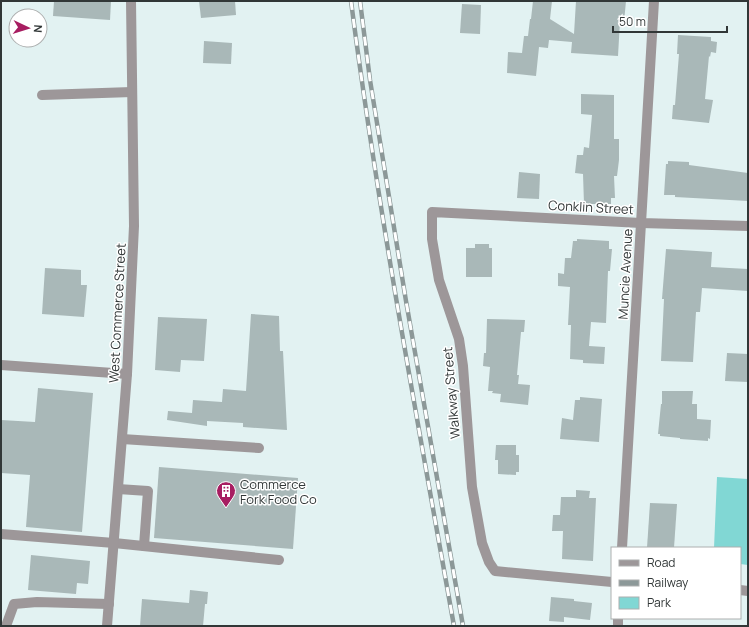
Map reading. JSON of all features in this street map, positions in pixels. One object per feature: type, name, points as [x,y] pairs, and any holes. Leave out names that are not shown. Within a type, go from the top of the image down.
[{"type":"street","name":"West Commerce Street","points":[[107,626],[127,374],[134,226],[131,1]]},
{"type":"street","name":"Muncie Avenue","points":[[622,547],[654,1]]},
{"type":"street","points":[[42,95],[132,92]]},
{"type":"street","name":"Conklin Street","points":[[432,212],[641,223],[748,226]]},
{"type":"street","name":"Walkway Street","points":[[432,212],[432,239],[438,280],[459,339],[463,366],[472,487],[482,543],[489,562],[495,571],[611,582]]},
{"type":"street","points":[[1,365],[127,374]]},
{"type":"street","points":[[122,439],[259,448]]},
{"type":"street","points":[[118,489],[148,491],[144,546]]},
{"type":"street","points":[[1,534],[114,543],[279,560]]},
{"type":"street","points":[[6,626],[14,604],[37,602],[109,604]]},
{"type":"green space","points":[[717,477],[748,479],[748,565],[741,564],[741,547],[714,547]]},
{"type":"building","points":[[54,1],[111,1],[110,20],[53,16]]},
{"type":"building","points":[[199,1],[235,1],[236,15],[201,18]]},
{"type":"building","points":[[533,1],[552,1],[550,19],[574,34],[576,1],[626,1],[624,22],[620,21],[618,56],[571,53],[572,42],[549,40],[548,48],[539,47],[536,76],[507,73],[508,52],[522,53],[524,36],[528,36]]},
{"type":"building","points":[[462,4],[481,5],[480,34],[460,33]]},
{"type":"building","points":[[678,35],[711,37],[711,41],[717,42],[716,53],[711,52],[710,57],[709,56],[705,99],[713,100],[709,123],[672,119],[673,105],[675,105],[679,54],[677,54]]},
{"type":"building","points":[[204,41],[232,43],[231,64],[203,63]]},
{"type":"building","points":[[581,94],[614,95],[614,139],[619,139],[619,160],[617,176],[614,176],[615,198],[611,198],[611,204],[584,204],[583,174],[575,173],[577,155],[583,155],[584,147],[589,148],[592,115],[581,114]]},
{"type":"building","points":[[668,161],[689,162],[689,165],[748,173],[748,201],[675,197],[675,195],[664,195],[666,164],[668,164]]},
{"type":"building","points":[[519,172],[540,174],[539,199],[517,198]]},
{"type":"building","points":[[577,239],[609,241],[609,249],[612,249],[610,271],[608,271],[606,323],[591,322],[589,346],[605,347],[604,364],[583,363],[583,360],[570,359],[571,325],[568,325],[570,287],[558,286],[558,273],[564,274],[565,258],[571,258],[573,241],[577,241]]},
{"type":"building","points":[[475,244],[489,244],[489,248],[492,248],[492,277],[466,277],[466,248],[475,248]]},
{"type":"building","points":[[666,249],[712,252],[711,267],[748,269],[748,291],[702,288],[700,312],[696,312],[693,362],[661,361],[664,299],[662,299]]},
{"type":"building","points":[[45,268],[81,270],[81,285],[87,285],[84,317],[42,314]]},
{"type":"building","points":[[251,314],[279,316],[280,351],[283,351],[287,430],[243,427],[243,423],[207,421],[207,426],[167,420],[168,411],[192,413],[193,400],[222,402],[223,389],[246,391]]},
{"type":"building","points":[[158,317],[207,319],[204,361],[181,360],[180,372],[155,370]]},
{"type":"building","points":[[487,319],[525,320],[524,332],[521,332],[517,375],[519,375],[518,384],[530,385],[528,405],[500,402],[501,394],[488,391],[490,367],[483,366],[484,353],[486,353]]},
{"type":"building","points":[[727,353],[748,354],[748,382],[725,381]]},
{"type":"building","points":[[38,388],[93,393],[82,532],[26,527],[30,475],[1,473],[1,420],[35,422]]},
{"type":"building","points":[[662,391],[693,391],[692,404],[697,404],[697,419],[711,420],[710,439],[708,438],[708,441],[680,439],[660,436],[660,434],[658,434],[662,404]]},
{"type":"building","points":[[580,397],[602,399],[599,442],[560,439],[562,418],[573,420],[575,400],[580,400]]},
{"type":"building","points":[[496,445],[516,445],[516,455],[519,455],[519,472],[516,472],[516,475],[498,474],[498,460],[495,460]]},
{"type":"building","name":"Commerce Fork Food Co","points":[[159,467],[298,478],[293,549],[154,538]]},
{"type":"building","points":[[576,490],[590,491],[589,498],[596,498],[593,561],[562,559],[563,531],[552,531],[553,515],[560,515],[561,497],[576,497]]},
{"type":"building","points":[[650,503],[677,504],[674,547],[647,547]]},
{"type":"building","points":[[31,555],[90,561],[88,584],[77,583],[76,594],[28,590]]},
{"type":"building","points":[[190,590],[208,592],[207,604],[205,604],[203,626],[140,626],[142,599],[189,603]]},
{"type":"building","points":[[551,597],[574,599],[574,601],[592,603],[590,620],[564,617],[564,622],[549,621]]},
{"type":"railway","points":[[351,1],[373,158],[412,392],[454,626]]},
{"type":"railway","points":[[360,1],[370,80],[406,301],[463,626]]},
{"type":"place","name":"Commerce Fork Food Co","points":[[226,508]]}]
